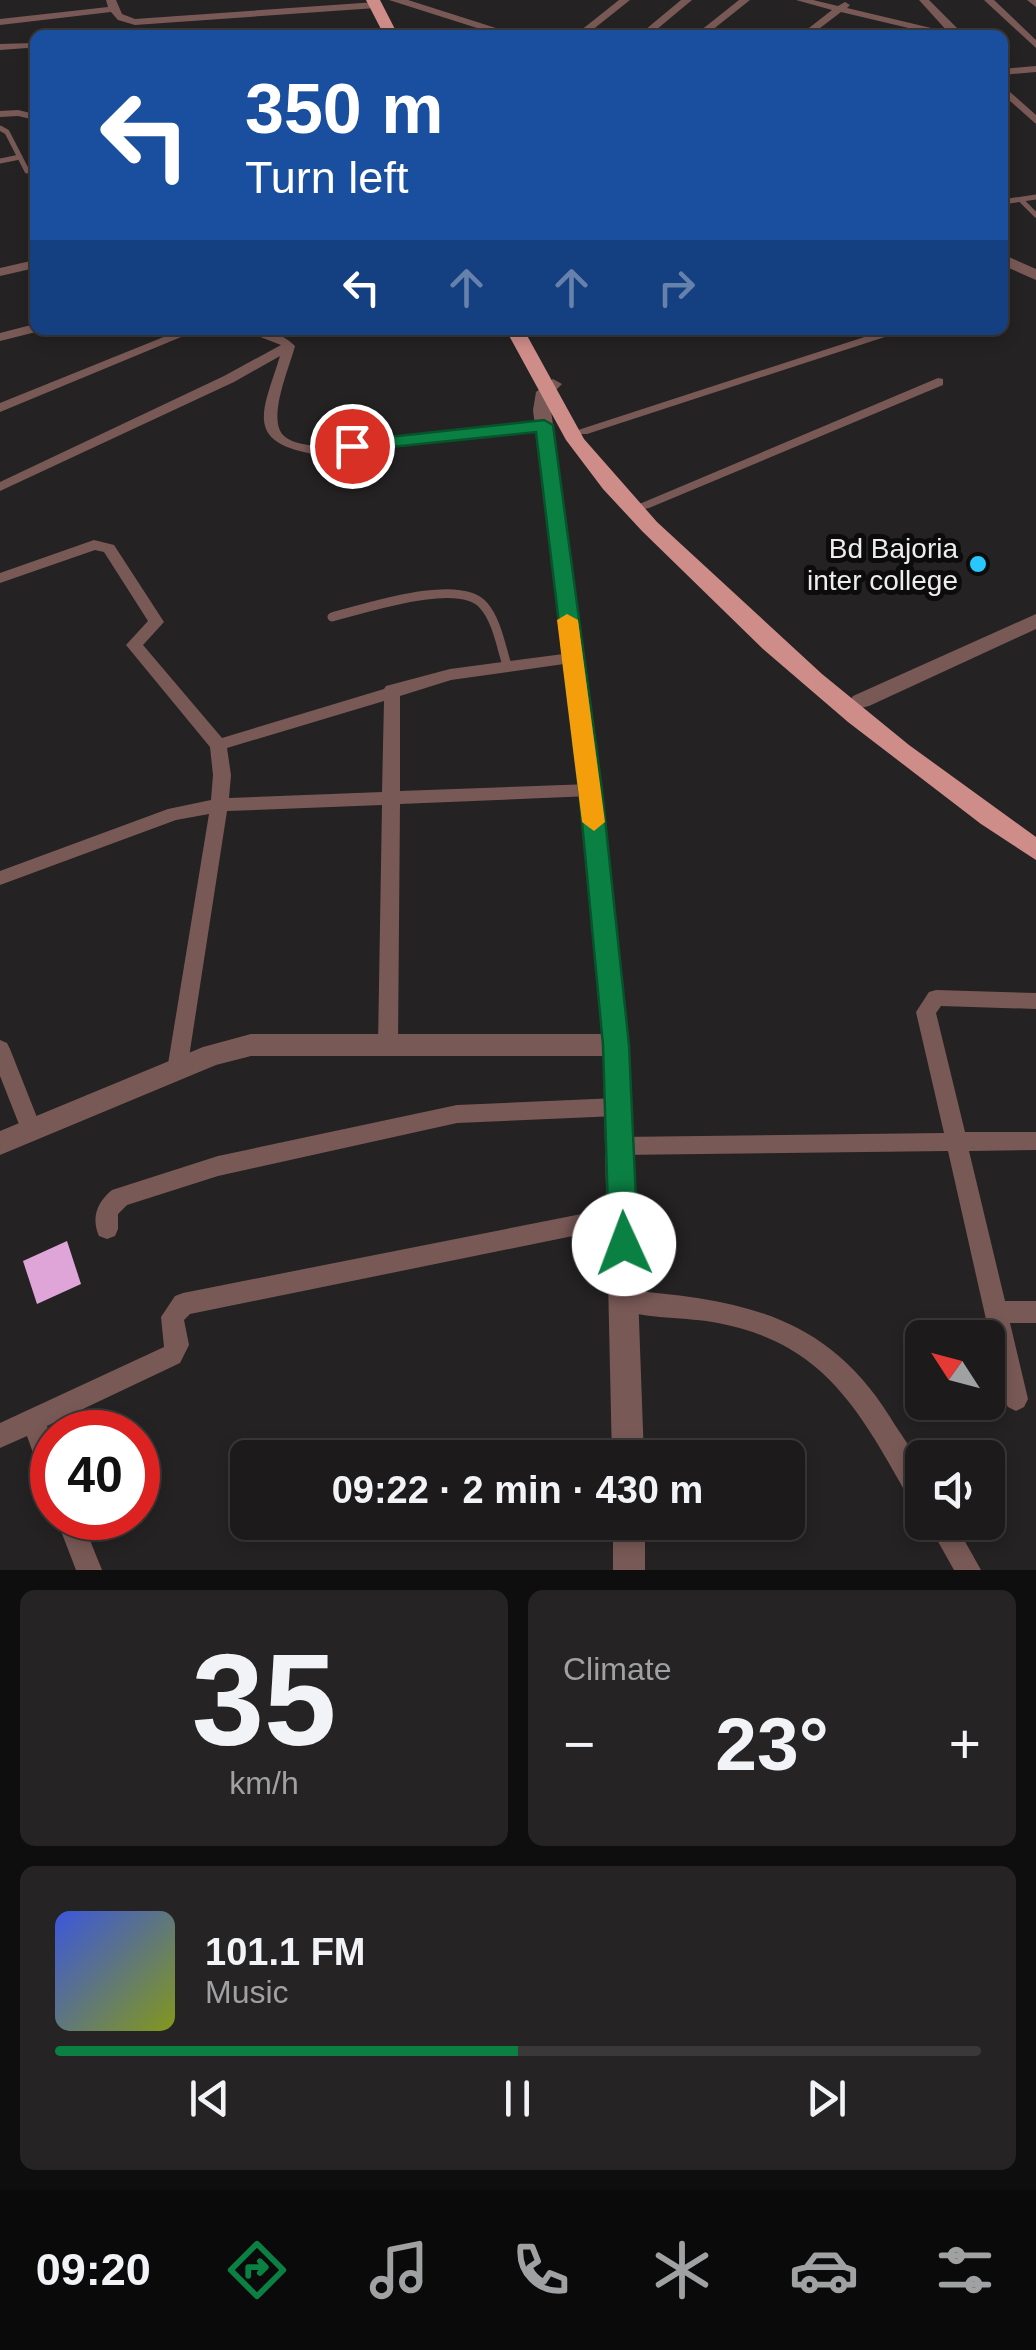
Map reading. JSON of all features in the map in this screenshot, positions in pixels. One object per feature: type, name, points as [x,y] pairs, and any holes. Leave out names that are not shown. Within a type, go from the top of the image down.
[{"type":"main road","points":[[377,2],[389,30]]},
{"type":"main road","points":[[377,2],[397,30]]},
{"type":"main road","points":[[519,335],[612,487],[718,594],[866,725],[1036,850]]},
{"type":"main road","points":[[530,335],[549,388],[644,505],[730,587],[861,700],[1036,834]]},
{"type":"street","points":[[394,0],[495,30]]},
{"type":"street","points":[[586,30],[625,0]]},
{"type":"street","points":[[650,30],[687,0]]},
{"type":"street","points":[[707,30],[746,0]]},
{"type":"street","points":[[801,0],[929,30]]},
{"type":"street","points":[[812,30],[852,0]]},
{"type":"street","points":[[924,0],[954,30]]},
{"type":"street","points":[[989,0],[1036,45]]},
{"type":"street","points":[[0,22],[91,5],[112,4],[122,24],[377,2]]},
{"type":"street","points":[[210,16],[215,30]]},
{"type":"street","points":[[154,20],[157,30]]},
{"type":"street","points":[[0,47],[30,45]]},
{"type":"street","points":[[1008,71],[1036,69]]},
{"type":"street","points":[[1008,94],[1036,121]]},
{"type":"street","points":[[1014,100],[1036,97]]},
{"type":"street","points":[[0,114],[30,115]]},
{"type":"street","points":[[1008,262],[1036,275]]},
{"type":"street","points":[[0,272],[30,265]]},
{"type":"street","points":[[0,337],[30,329]]},
{"type":"street","points":[[0,408],[180,335]]},
{"type":"street","points":[[265,335],[288,346]]},
{"type":"street","points":[[582,431],[885,335]]},
{"type":"street","points":[[288,346],[277,376],[272,431],[279,442],[292,449],[314,450],[544,425]]},
{"type":"street","points":[[0,487],[229,379],[288,346]]},
{"type":"street","points":[[644,505],[938,382]]},
{"type":"street","points":[[549,388],[544,425],[591,790],[616,1045],[628,1440]]},
{"type":"street","points":[[0,578],[94,545],[109,548],[156,622],[134,644],[218,746],[222,775],[219,806],[177,1070]]},
{"type":"street","points":[[861,700],[1036,621]]},
{"type":"street","points":[[218,746],[392,690],[507,665],[572,658]]},
{"type":"street","points":[[388,1046],[392,690]]},
{"type":"street","points":[[0,878],[174,814],[219,806],[591,790]]},
{"type":"street","points":[[1016,1400],[926,1012],[936,998],[1036,1001]]},
{"type":"street","points":[[0,1142],[177,1070],[251,1046],[616,1045]]},
{"type":"street","points":[[0,1049],[31,1130]]},
{"type":"street","points":[[107,1229],[104,1220],[108,1210],[120,1197],[218,1166],[458,1114],[617,1108]]},
{"type":"street","points":[[619,1146],[1036,1141]]},
{"type":"street","points":[[55,1410],[172,1356],[178,1345],[172,1317],[183,1304],[622,1216]]},
{"type":"street","points":[[626,1301],[702,1308],[774,1325],[804,1339],[854,1386],[905,1468]]},
{"type":"street","points":[[996,1312],[1036,1312]]},
{"type":"street","points":[[0,1436],[30,1421]]},
{"type":"street","points":[[78,1540],[89,1570]]},
{"type":"street","points":[[628,1540],[629,1570]]},
{"type":"street","points":[[950,1540],[968,1570]]},
{"type":"lane","points":[[0,128],[7,132],[26,170]]},
{"type":"lane","points":[[0,161],[20,158]]},
{"type":"lane","points":[[1008,201],[1036,198]]},
{"type":"lane","points":[[1022,200],[1036,216]]},
{"type":"lane","points":[[332,617],[441,593],[470,592],[483,603],[507,665]]},
{"type":"building","points":[[67,1241],[81,1284],[37,1304],[23,1261]]},
{"type":"slow traffic","points":[[567,620],[594,822]]},
{"type":"place","name":"Bd Bajoria inter college","points":[[978,564]]},
{"type":"route","points":[[352,446],[544,425],[591,790],[616,1045],[624,1244]]}]
